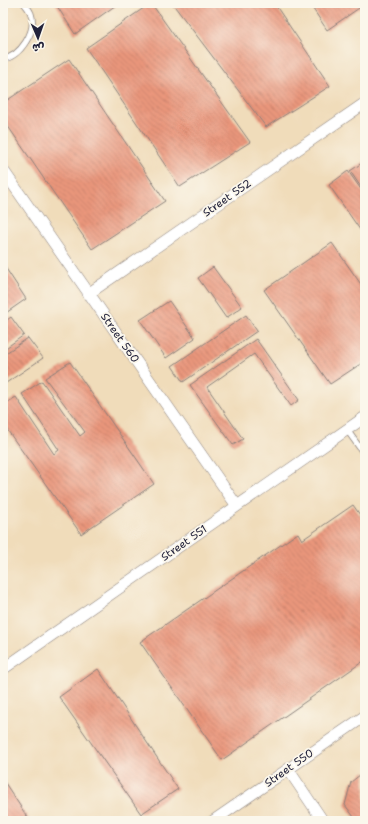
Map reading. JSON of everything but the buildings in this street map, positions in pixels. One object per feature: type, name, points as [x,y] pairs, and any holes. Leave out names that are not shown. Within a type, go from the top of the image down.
[{"type":"street","name":"Street 552","points":[[88,294],[365,103]]},
{"type":"street","name":"Street 560","points":[[3,170],[236,506]]},
{"type":"street","name":"Street 551","points":[[3,669],[365,417]]},
{"type":"street","name":"Street 550","points":[[213,821],[365,716]]},
{"type":"street","points":[[288,769],[323,821]]},
{"type":"lane","points":[[3,59],[9,58],[20,51],[31,30],[31,14],[24,3]]},
{"type":"lane","points":[[347,430],[365,455]]}]
